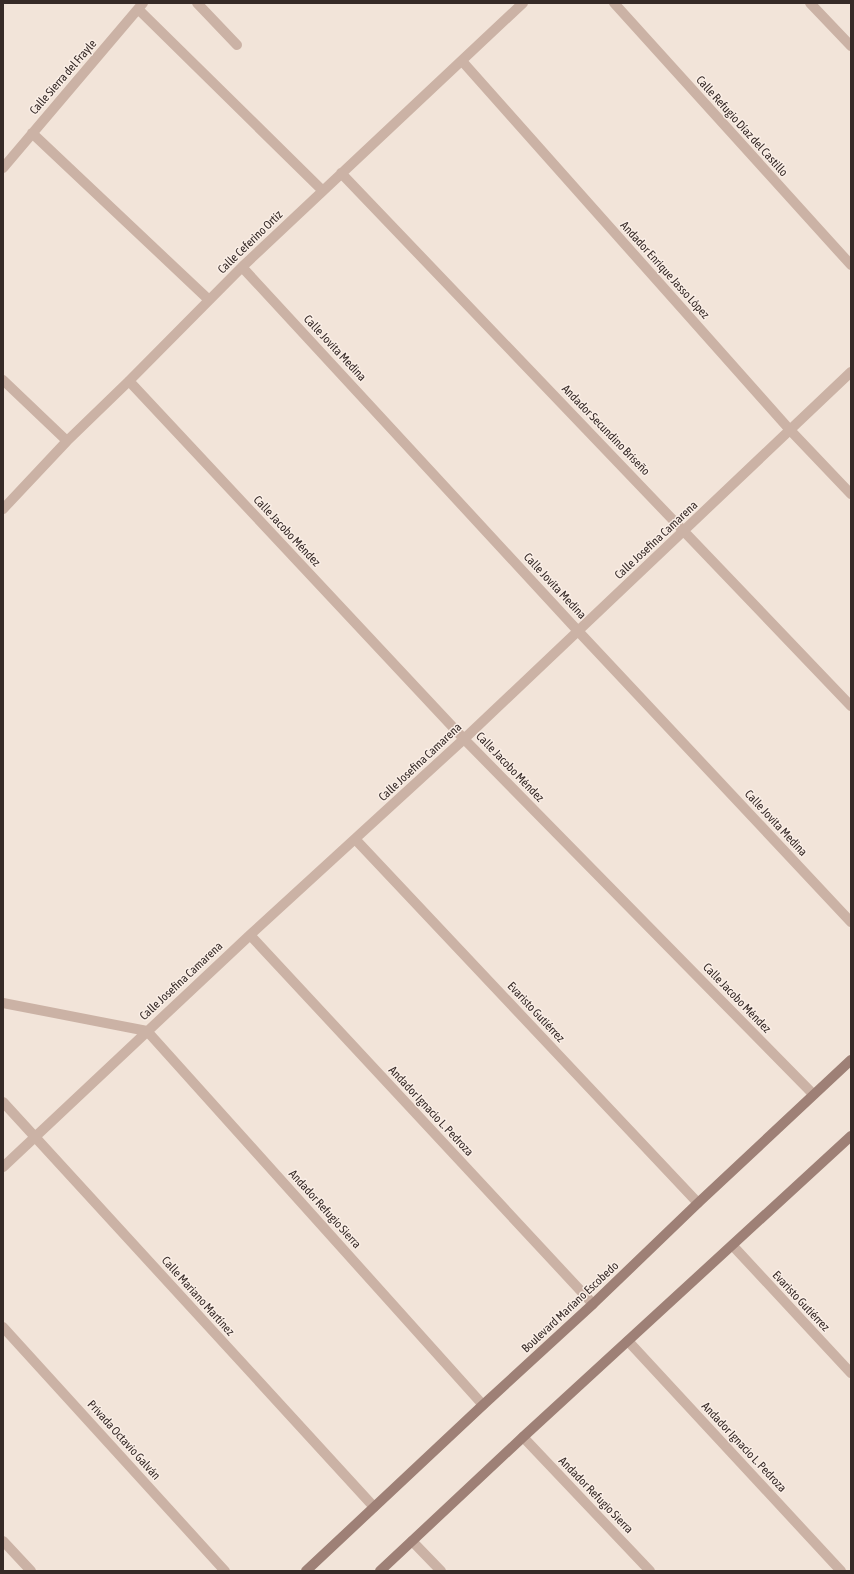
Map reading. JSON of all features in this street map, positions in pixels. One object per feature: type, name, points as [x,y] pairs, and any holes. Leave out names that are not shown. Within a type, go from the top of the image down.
[{"type":"street","points":[[196,3],[237,45]]},
{"type":"street","name":"Calle Ceferino Ortiz","points":[[3,509],[66,441],[129,381],[242,267],[323,191],[341,172],[523,3]]},
{"type":"street","name":"Calle Refugio Díaz del Castillo","points":[[614,3],[851,266]]},
{"type":"street","points":[[810,3],[851,46]]},
{"type":"street","points":[[141,6],[323,191]]},
{"type":"street","name":"Calle Sierra del Frayle","points":[[3,168],[141,6]]},
{"type":"street","name":"Andador Enrique Jasso López","points":[[462,61],[790,430],[851,494]]},
{"type":"street","points":[[32,133],[209,300]]},
{"type":"street","name":"Andador Secundino Briseño","points":[[341,172],[851,706]]},
{"type":"street","name":"Calle Jovita Medina","points":[[242,267],[578,631],[851,922]]},
{"type":"street","name":"Calle Josefina Camarena","points":[[3,1167],[250,935],[464,739],[851,372]]},
{"type":"street","points":[[3,380],[66,441]]},
{"type":"street","name":"Calle Jacobo Méndez","points":[[129,381],[464,739],[813,1094]]},
{"type":"street","name":"Evaristo Gutiérrez","points":[[355,840],[698,1203]]},
{"type":"street","name":"Andador Ignacio L. Pedroza","points":[[250,935],[593,1304]]},
{"type":"street","points":[[3,1003],[147,1031]]},
{"type":"street","name":"Andador Refugio Sierra","points":[[147,1031],[483,1405]]},
{"type":"street","name":"Boulevard Mariano Escobedo","points":[[306,1571],[593,1304],[813,1094],[851,1060]]},
{"type":"street","name":"Calle Mariano Martínez","points":[[3,1102],[374,1507]]},
{"type":"street","points":[[380,1571],[523,1437],[851,1138]]},
{"type":"street","name":"Evaristo Gutiérrez","points":[[733,1246],[851,1373]]},
{"type":"street","name":"Privada Octavio Galván","points":[[3,1327],[225,1571]]},
{"type":"street","name":"Andador Ignacio L. Pedroza","points":[[628,1341],[841,1571]]},
{"type":"street","name":"Andador Refugio Sierra","points":[[523,1437],[650,1571]]},
{"type":"street","points":[[3,1541],[31,1571]]},
{"type":"street","points":[[412,1541],[441,1571]]}]
